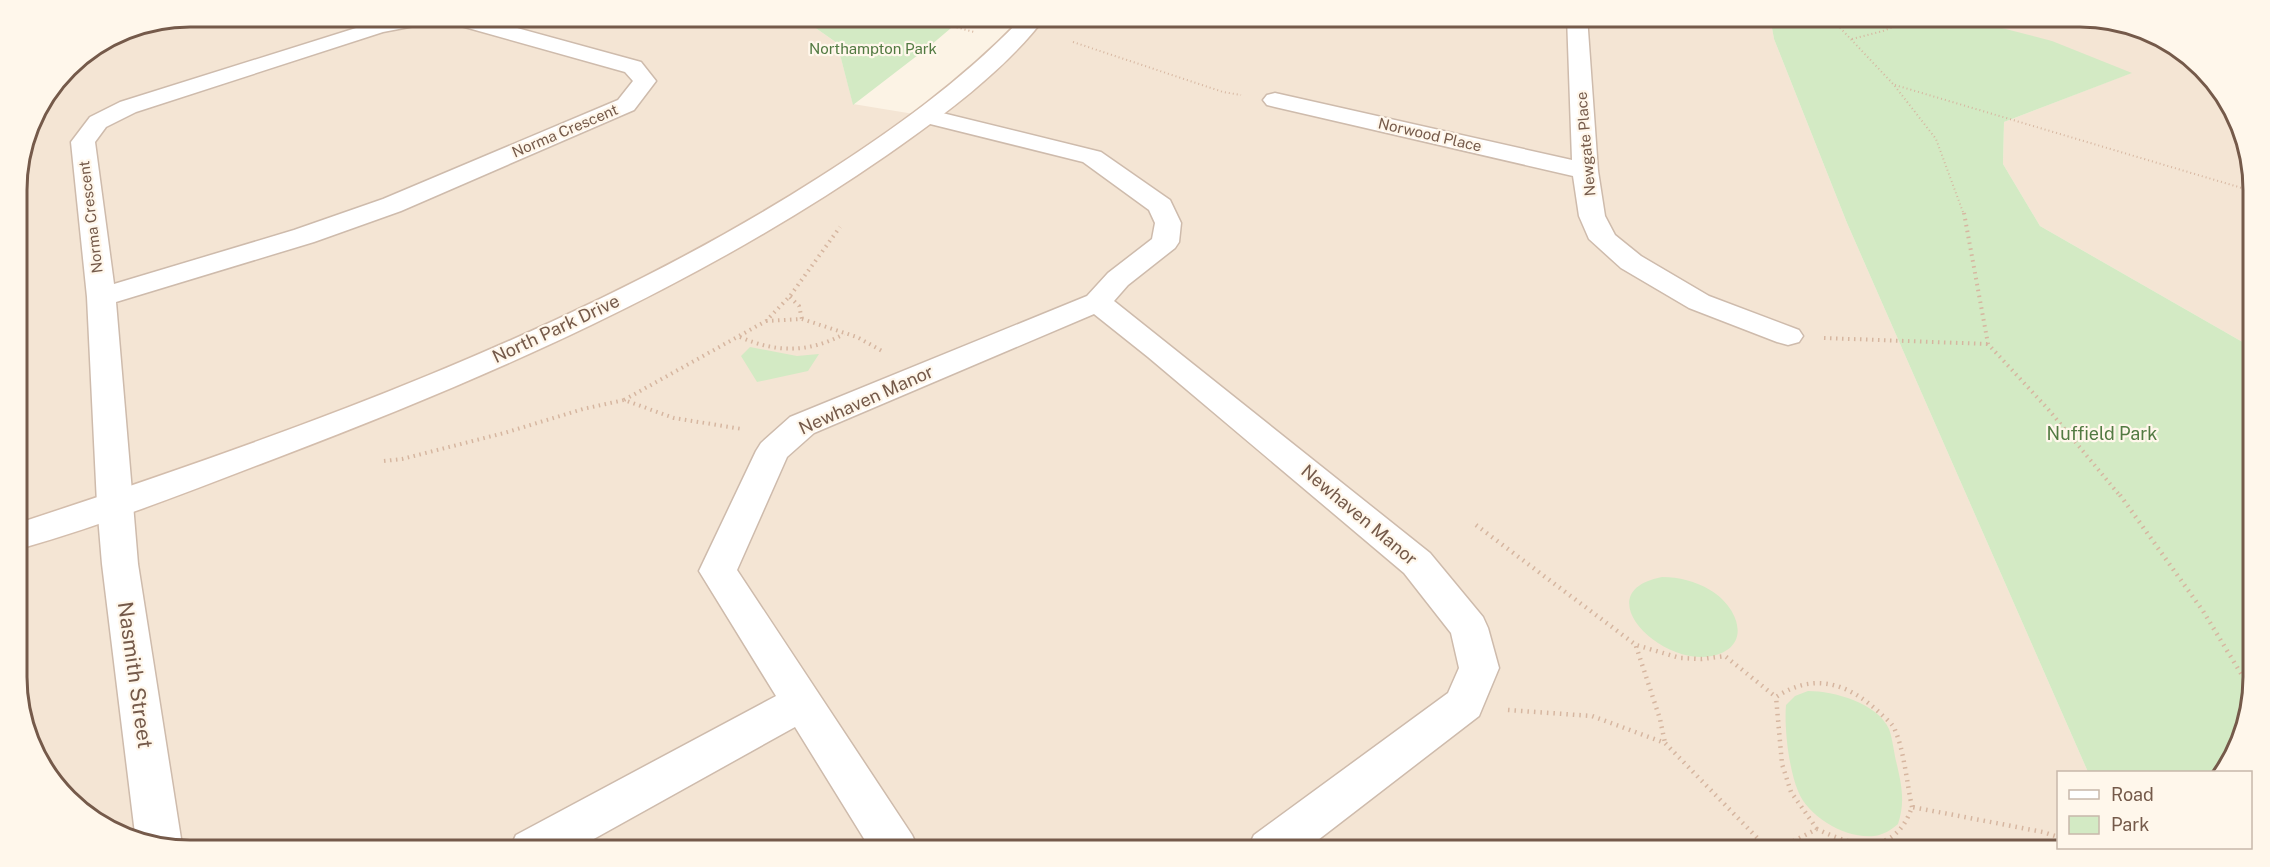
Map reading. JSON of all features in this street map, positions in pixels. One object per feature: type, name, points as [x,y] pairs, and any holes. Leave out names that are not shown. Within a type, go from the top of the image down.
[{"type":"street","name":"Norma Crescent","points":[[115,504],[101,297],[82,142],[98,122],[128,107],[379,27]]},
{"type":"street","name":"Norma Crescent","points":[[101,297],[304,236],[392,205],[626,105],[645,81],[633,67],[487,27]]},
{"type":"street","name":"North Park Drive","points":[[27,533],[216,470],[369,412],[440,383],[611,304],[700,259],[790,208],[926,116],[977,76],[1025,27]]},
{"type":"street","name":"Newgate Place","points":[[1578,27],[1585,171],[1593,216],[1603,239],[1624,256],[1699,302],[1788,336]]},
{"type":"street","name":"Norwood Place","points":[[1275,100],[1585,171]]},
{"type":"street","name":"Newhaven Manor","points":[[890,840],[718,571],[773,451],[787,436],[802,425],[1096,302],[1118,279],[1165,242],[1168,223],[1161,206],[1092,157],[926,116]]},
{"type":"street","name":"Newhaven Manor","points":[[1096,302],[1159,350],[1417,563],[1469,628],[1479,668],[1464,704]]},
{"type":"street","name":"Nasmith Street","points":[[115,504],[120,564],[158,836]]},
{"type":"street","points":[[550,840],[801,703]]},
{"type":"street","points":[[1283,840],[1464,704]]},
{"type":"path","points":[[1840,27],[1894,85],[1936,139],[1964,214],[1988,344],[2048,409],[2123,499],[2203,611],[2243,675]]},
{"type":"path","points":[[1852,39],[1893,27]]},
{"type":"path","points":[[1073,42],[1223,92],[1275,100]]},
{"type":"path","points":[[1894,85],[2243,188]]},
{"type":"path","points":[[384,461],[402,459],[504,433],[583,409],[624,400],[766,321],[790,296],[840,226]]},
{"type":"path","points":[[790,296],[799,306],[802,319]]},
{"type":"path","points":[[766,321],[802,319],[857,337],[892,357],[914,378]]},
{"type":"path","points":[[739,337],[770,348],[805,351],[826,345],[844,334]]},
{"type":"path","points":[[1788,336],[1988,344]]},
{"type":"path","points":[[624,400],[674,418],[787,436]]},
{"type":"path","points":[[1476,525],[1636,645],[1658,655],[1682,660],[1705,660],[1725,656],[1776,697],[1782,764],[1791,792],[1817,829],[1831,837],[1844,840]]},
{"type":"path","points":[[1636,645],[1660,719],[1665,743]]},
{"type":"path","points":[[1776,697],[1792,686],[1818,684],[1845,688],[1870,704],[1895,728],[1912,807],[1908,824],[1897,837],[1888,840]]},
{"type":"path","points":[[1464,704],[1526,712],[1592,716],[1665,743],[1759,840]]},
{"type":"path","points":[[1912,807],[2057,837]]},
{"type":"path","points":[[1796,840],[1817,829]]},
{"type":"shaded area","points":[[179,27],[814,27],[837,43],[853,104],[926,116],[1025,27],[1772,27],[1774,39],[1847,223],[2088,771],[2057,771],[2057,840],[168,839],[137,831],[118,823],[99,813],[82,800],[54,768],[36,730],[30,709],[27,688],[28,168],[39,127],[54,99],[67,82],[99,54],[137,36],[158,30]]},
{"type":"shaded area","points":[[1990,27],[2080,27],[2112,30],[2133,36],[2171,54],[2203,82],[2216,99],[2226,118],[2234,137],[2242,168],[2243,342],[2040,226],[2003,164],[2004,122],[2131,73]]},
{"type":"green space","name":"Northampton Park","points":[[814,27],[952,27],[853,105],[837,43]]},
{"type":"green space","name":"Nuffield Park","points":[[1772,27],[1998,27],[2052,41],[2132,73],[2004,122],[2003,164],[2040,226],[2243,342],[2242,699],[2234,730],[2214,771],[2088,771],[1847,223],[1774,39]]},
{"type":"green space","points":[[750,347],[797,356],[819,354],[808,371],[757,382],[741,356]]},
{"type":"green space","points":[[1662,577],[1693,582],[1720,597],[1734,616],[1737,626],[1737,635],[1733,644],[1725,651],[1712,656],[1692,656],[1672,650],[1653,640],[1639,626],[1631,611],[1630,597],[1640,585]]},
{"type":"green space","points":[[1808,691],[1830,693],[1854,700],[1875,712],[1889,729],[1902,802],[1898,824],[1887,832],[1863,836],[1840,830],[1819,817],[1803,801],[1795,782],[1788,749],[1786,705],[1795,696]]}]
